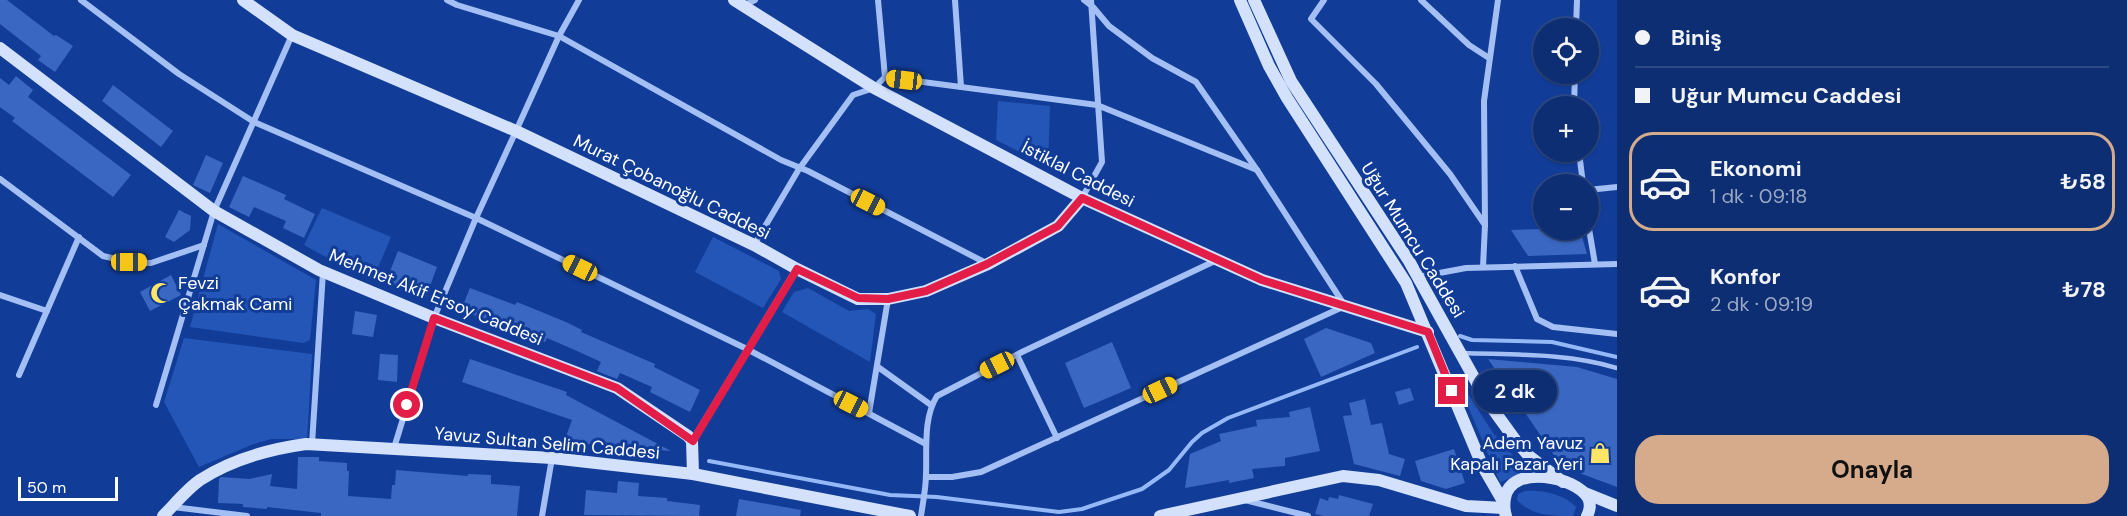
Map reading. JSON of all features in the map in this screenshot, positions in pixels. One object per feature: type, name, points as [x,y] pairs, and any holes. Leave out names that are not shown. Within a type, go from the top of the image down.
[{"type":"street","points":[[81,0],[179,74],[254,123],[476,218],[747,349],[926,444]]},
{"type":"street","name":"Murat Çobanoğlu Caddesi","points":[[243,0],[260,9],[292,35],[516,131],[754,245],[797,269],[858,298],[888,299],[926,291],[987,264],[1058,226],[1082,198]]},
{"type":"street","points":[[447,0],[559,36],[799,169],[808,171],[987,264]]},
{"type":"street","points":[[394,448],[434,318],[476,218],[559,36],[579,0]]},
{"type":"street","points":[[738,3],[755,0]]},
{"type":"street","points":[[878,0],[885,77]]},
{"type":"street","points":[[955,0],[961,87]]},
{"type":"street","points":[[926,477],[952,477],[981,472],[1345,306],[1257,170],[1196,82],[1152,58],[1109,27],[1092,4],[1084,0]]},
{"type":"street","name":"Uğur Mumcu Caddesi","points":[[1240,0],[1277,81],[1413,296],[1482,465],[1505,511]]},
{"type":"street","name":"Uğur Mumcu Caddesi","points":[[1254,0],[1291,81],[1418,277],[1487,401],[1516,441],[1540,466],[1563,482]]},
{"type":"street","points":[[1324,0],[1311,19],[1376,84],[1450,174],[1485,225]]},
{"type":"street","points":[[1421,0],[1469,45],[1489,58]]},
{"type":"street","points":[[1483,267],[1484,101],[1498,0]]},
{"type":"street","points":[[1576,18],[1577,0]]},
{"type":"street","name":"İstiklal Caddesi","points":[[738,3],[874,88],[1082,198],[1262,280],[1428,332]]},
{"type":"street","points":[[1082,198],[1102,162],[1092,4]]},
{"type":"street","points":[[156,405],[214,211],[292,35]]},
{"type":"street","name":"Mehmet Akif Ersoy Caddesi","points":[[0,48],[214,211],[323,272],[434,318],[617,388],[693,441]]},
{"type":"street","points":[[885,77],[1097,105],[1257,170]]},
{"type":"street","points":[[754,245],[799,169],[853,95],[874,88],[885,77]]},
{"type":"street","points":[[0,179],[103,256],[129,262],[151,262],[204,245]]},
{"type":"street","points":[[1599,189],[1617,187]]},
{"type":"street","points":[[19,375],[79,237]]},
{"type":"street","points":[[1591,240],[1595,264]]},
{"type":"street","points":[[921,516],[931,405],[937,396],[1017,355],[1217,260]]},
{"type":"street","points":[[1418,277],[1466,268],[1617,264]]},
{"type":"street","points":[[1515,266],[1537,319],[1553,327],[1617,334]]},
{"type":"street","points":[[693,474],[693,441],[797,269]]},
{"type":"street","points":[[312,444],[323,272]]},
{"type":"street","points":[[0,295],[47,311]]},
{"type":"street","points":[[869,413],[888,299]]},
{"type":"street","points":[[1017,355],[1057,438]]},
{"type":"street","points":[[878,367],[931,405]]},
{"type":"street","name":"Yavuz Sultan Selim Caddesi","points":[[167,512],[199,481],[231,465],[274,450],[312,444],[552,458],[693,474],[910,516]]},
{"type":"street","points":[[542,516],[552,458]]},
{"type":"street","points":[[1160,516],[1343,476],[1379,480],[1466,506],[1505,511],[1509,486],[1520,478],[1532,476],[1563,482],[1617,506]]},
{"type":"street","points":[[1585,493],[1590,505],[1587,516]]},
{"type":"street","points":[[1239,498],[1308,516]]},
{"type":"street","points":[[167,512],[246,516]]},
{"type":"lane","points":[[1460,353],[1548,356],[1593,361],[1617,368]]},
{"type":"shaded area","points":[[998,101],[1050,106],[1048,166],[996,140]]},
{"type":"shaded area","points":[[322,208],[391,237],[374,277],[333,261],[304,245]]},
{"type":"shaded area","points":[[218,224],[316,280],[310,340],[303,343],[190,327]]},
{"type":"shaded area","points":[[713,237],[779,271],[781,279],[763,308],[695,272]]},
{"type":"shaded area","points":[[808,288],[849,311],[868,309],[876,314],[870,362],[782,312],[794,292]]},
{"type":"shaded area","points":[[184,338],[312,354],[307,439],[271,439],[199,467],[164,402]]},
{"type":"shaded area","points":[[1465,389],[1493,433],[1528,472],[1500,482],[1461,390]]},
{"type":"shaded area","points":[[1525,491],[1545,492],[1565,499],[1576,507],[1573,516],[1550,515],[1529,509],[1517,500],[1518,494]]},
{"type":"building","points":[[0,0],[7,0],[54,36],[56,35],[73,46],[55,72],[38,60],[41,56],[0,24]]},
{"type":"building","points":[[16,76],[33,90],[28,97],[131,175],[113,197],[12,121],[15,118],[0,107],[0,78],[9,85]]},
{"type":"building","points":[[113,85],[173,131],[161,147],[102,101]]},
{"type":"building","points":[[206,155],[223,163],[210,193],[193,185]]},
{"type":"building","points":[[243,176],[286,195],[284,199],[315,214],[304,238],[283,228],[286,221],[254,207],[249,217],[229,207]]},
{"type":"building","points":[[179,210],[191,216],[190,230],[174,242],[165,237]]},
{"type":"building","points":[[1533,229],[1533,240],[1583,240],[1587,254],[1528,256],[1511,230]]},
{"type":"building","points":[[398,251],[437,267],[426,297],[386,281]]},
{"type":"building","name":"Fevzi Çakmak Cami","points":[[171,275],[181,295],[150,311],[140,292]]},
{"type":"building","points":[[470,288],[515,305],[517,302],[566,322],[582,330],[581,332],[655,364],[654,367],[700,390],[690,412],[650,392],[652,387],[620,373],[617,379],[597,371],[601,362],[577,351],[547,338],[545,342],[461,310]]},
{"type":"building","points":[[355,311],[377,315],[373,337],[352,334]]},
{"type":"building","points":[[1326,328],[1371,343],[1375,353],[1321,377],[1304,339]]},
{"type":"building","points":[[1112,342],[1131,388],[1084,408],[1065,363]]},
{"type":"building","points":[[380,354],[398,355],[397,382],[378,380]]},
{"type":"building","points":[[470,359],[567,392],[566,395],[671,451],[564,442],[572,420],[462,382]]},
{"type":"building","points":[[1488,359],[1577,367],[1617,379],[1617,487],[1582,474],[1554,455]]},
{"type":"building","points":[[1410,388],[1414,400],[1399,405],[1395,392]]},
{"type":"building","points":[[1365,399],[1371,425],[1382,423],[1389,454],[1405,459],[1400,476],[1354,464],[1343,416],[1352,415],[1349,403]]},
{"type":"building","points":[[1310,407],[1320,451],[1285,458],[1285,466],[1252,469],[1254,478],[1185,488],[1190,454],[1221,441],[1219,434],[1257,426],[1256,420],[1290,417],[1289,412]]},
{"type":"building","points":[[1454,449],[1465,483],[1446,489],[1421,481],[1415,461]]},
{"type":"building","points":[[298,457],[319,457],[319,461],[347,463],[348,496],[391,499],[396,470],[468,476],[468,474],[491,475],[491,484],[520,486],[517,516],[321,516],[321,513],[218,503],[221,477],[249,479],[272,474],[270,486],[297,489]]},
{"type":"building","points":[[618,481],[639,483],[638,496],[667,498],[667,501],[700,505],[699,516],[584,515],[586,490],[617,493]]},
{"type":"building","points":[[1339,495],[1373,504],[1369,516],[1315,514],[1320,498],[1328,501],[1329,497],[1338,499]]},
{"type":"building","points":[[739,499],[801,510],[800,516],[736,516]]},
{"type":"waterway","points":[[1460,336],[1472,340],[1552,342],[1617,357]]},
{"type":"waterway","points":[[709,461],[890,495],[937,497],[1059,512],[1082,509],[1142,489],[1169,470],[1202,433],[1228,418],[1417,347]]},
{"type":"place","name":"Fevzi Çakmak Cami","points":[[161,293]]},
{"type":"place","name":"Adem Yavuz Kapalı Pazar Yeri","points":[[1600,453]]},
{"type":"route","points":[[407,405],[434,318],[617,388],[693,441],[797,269],[858,298],[888,299],[926,291],[987,264],[1058,226],[1082,198],[1262,280],[1428,332],[1452,391]]}]
